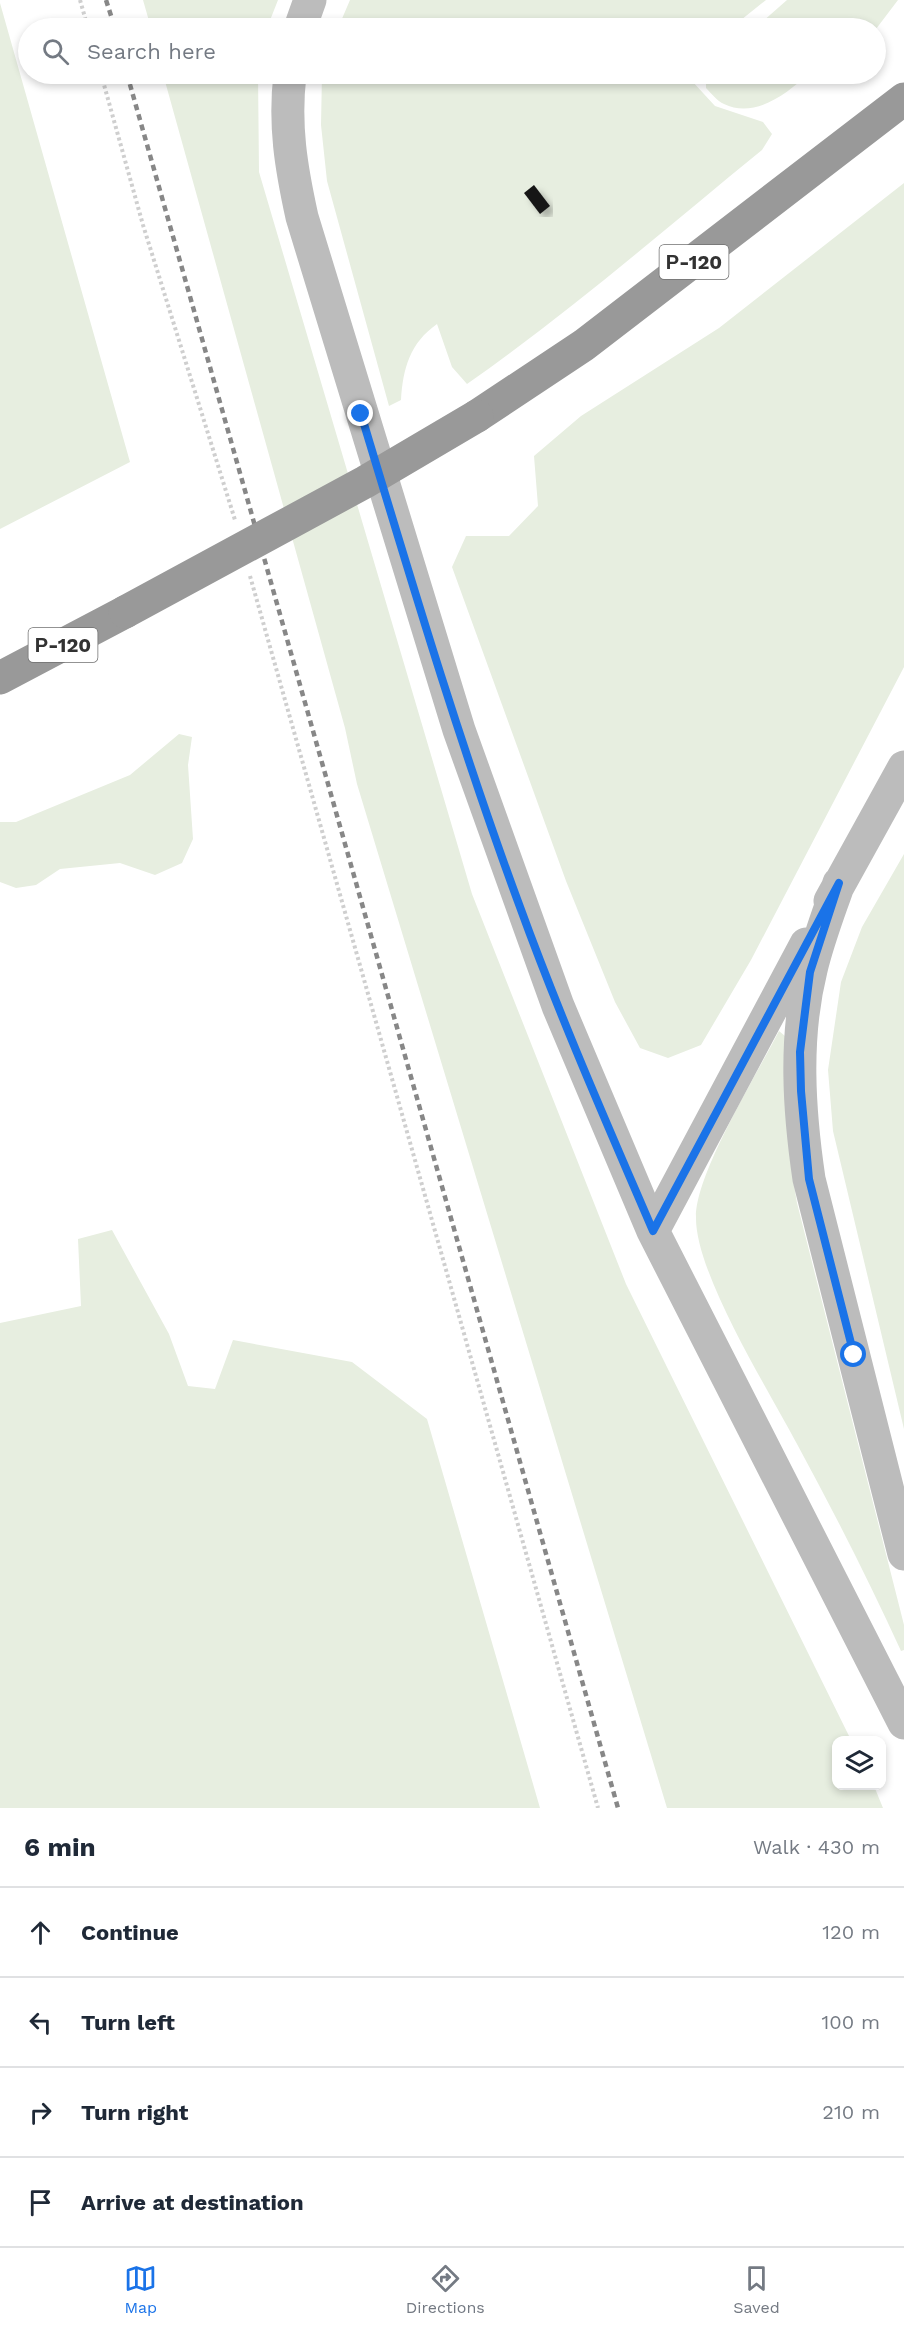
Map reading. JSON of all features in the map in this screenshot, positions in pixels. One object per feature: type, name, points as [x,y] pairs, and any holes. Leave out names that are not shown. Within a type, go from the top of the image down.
[{"type":"highway","name":"Р-120","points":[[0,678],[365,482],[477,416],[584,345],[904,99]]},
{"type":"main road","points":[[304,18],[310,0]]},
{"type":"main road","points":[[289,84],[286,105],[288,154],[302,217],[455,720],[520,907],[558,1006],[653,1231],[904,1723]]},
{"type":"main road","points":[[653,1231],[839,883],[904,767]]},
{"type":"main road","points":[[839,883],[810,972],[804,1011],[800,1052],[802,1134],[809,1179],[904,1554]]},
{"type":"path","points":[[80,0],[85,18]]},
{"type":"path","points":[[104,84],[143,225],[238,531]]},
{"type":"path","points":[[250,575],[598,1808]]},
{"type":"shaded area","points":[[143,0],[278,0],[271,18],[148,18]]},
{"type":"shaded area","points":[[350,0],[766,0],[744,18],[342,18]]},
{"type":"shaded area","points":[[787,0],[898,0],[884,18],[766,18]]},
{"type":"shaded area","points":[[0,3],[18,67],[18,84],[23,84],[130,462],[0,529]]},
{"type":"shaded area","points":[[166,84],[258,84],[259,172],[472,894],[626,1284],[849,1736],[832,1736],[832,1790],[876,1790],[883,1808],[667,1808],[357,784],[345,728]]},
{"type":"shaded area","points":[[322,84],[695,84],[715,106],[763,122],[772,134],[762,150],[653,240],[543,328],[467,384],[452,367],[437,324],[420,339],[414,348],[406,367],[401,400],[389,406],[327,181],[321,125]]},
{"type":"shaded area","points":[[706,84],[796,84],[769,102],[747,108],[735,108],[724,104],[706,88]]},
{"type":"shaded area","points":[[904,183],[904,667],[751,960],[701,1045],[668,1058],[640,1048],[615,1002],[566,881],[452,567],[466,536],[509,536],[538,506],[534,456],[581,416],[719,328]]},
{"type":"shaded area","points":[[179,734],[192,737],[188,765],[193,839],[182,863],[155,875],[120,863],[60,869],[36,885],[16,888],[0,882],[0,822],[16,822],[130,775]]},
{"type":"shaded area","points":[[904,854],[904,1429],[833,1131],[828,1070],[841,982],[862,927]]},
{"type":"shaded area","points":[[779,1031],[785,1036],[787,1120],[797,1203],[904,1625],[904,1650],[901,1651],[838,1521],[736,1332],[707,1269],[699,1241],[696,1217],[706,1175],[729,1124]]},
{"type":"shaded area","points":[[112,1230],[169,1334],[188,1386],[215,1389],[233,1340],[352,1362],[427,1419],[540,1808],[0,1808],[0,1323],[81,1306],[78,1239]]},
{"type":"building","points":[[534,185],[550,206],[540,214],[524,193]]},
{"type":"railway","points":[[106,0],[112,18]]},
{"type":"railway","points":[[130,84],[618,1808]]},
{"type":"route","points":[[361,414],[459,730],[520,907],[558,1006],[653,1231],[839,883],[810,972],[804,1011],[800,1052],[802,1134],[809,1179],[854,1355]]}]
